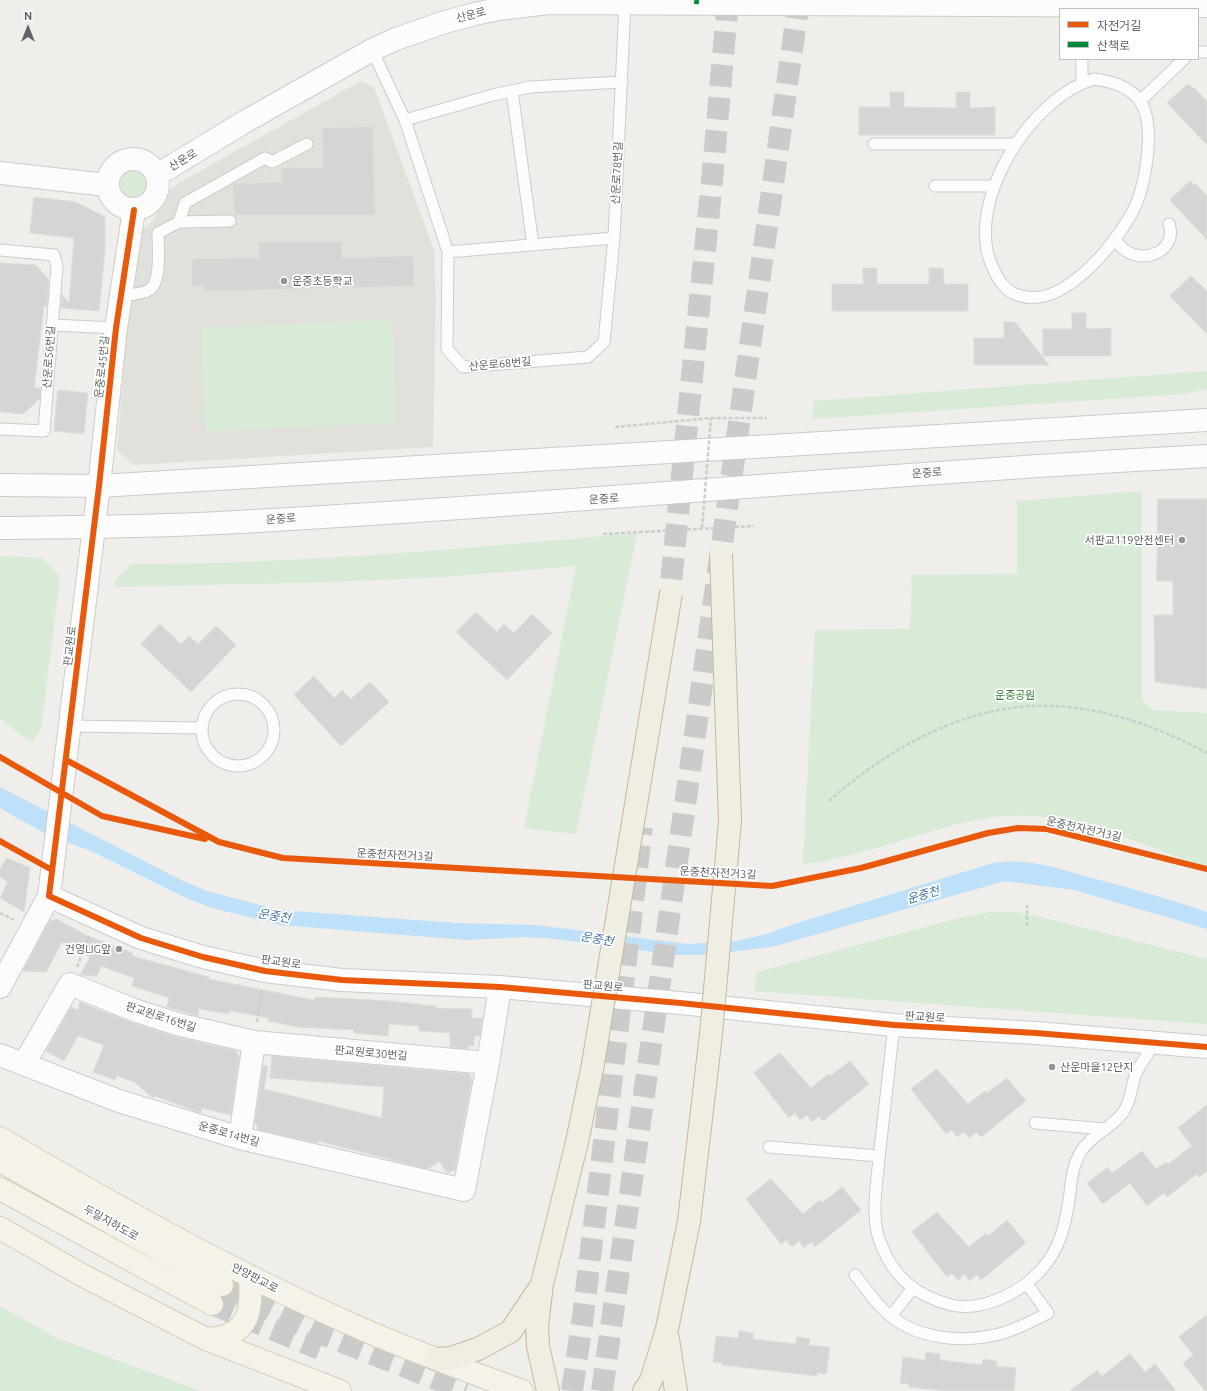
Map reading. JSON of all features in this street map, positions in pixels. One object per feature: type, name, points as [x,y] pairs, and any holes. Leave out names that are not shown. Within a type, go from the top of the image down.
[{"type":"highway","points":[[644,1391],[650,1381],[667,1330],[689,1221],[711,1034],[730,821],[721,554]]},
{"type":"highway","points":[[548,1391],[538,1346],[537,1326],[542,1284],[577,1142],[593,1064],[670,593]]},
{"type":"highway","points":[[435,1359],[451,1358],[478,1348],[511,1331],[542,1284]]},
{"type":"highway","points":[[667,1330],[671,1368],[676,1391]]},
{"type":"main road","name":"안양판교로","points":[[0,1138],[98,1196],[250,1276],[354,1326],[435,1359],[522,1391]]},
{"type":"main road","name":"두밀지하도로","points":[[0,1161],[217,1295],[0,1189]]},
{"type":"main road","points":[[0,1228],[80,1274],[206,1339],[340,1391]]},
{"type":"main road","points":[[206,1339],[228,1336],[245,1323],[251,1303],[250,1276]]},
{"type":"street","name":"산운로","points":[[157,175],[246,121],[372,50],[433,26],[498,9],[549,3],[1207,6]]},
{"type":"street","points":[[140,159],[153,168],[157,175],[159,183],[155,198],[142,208],[134,210],[126,209],[113,200],[107,185],[112,170],[124,160],[140,159]]},
{"type":"street","points":[[0,173],[107,185]]},
{"type":"street","name":"운중로45번길","points":[[95,526],[116,328],[134,210]]},
{"type":"street","points":[[0,485],[100,486],[1207,420]]},
{"type":"street","name":"운중로","points":[[0,528],[216,524],[658,495],[875,476],[1207,456]]},
{"type":"street","name":"판교원로","points":[[95,526],[49,896],[97,919],[141,938],[203,957],[265,971],[342,980],[500,987],[680,1003],[894,1025],[1036,1033],[1207,1047]]},
{"type":"street","points":[[0,987],[49,896]]},
{"type":"street","points":[[24,1064],[70,984]]},
{"type":"street","name":"판교원로16번길","points":[[70,984],[134,1010],[177,1024],[254,1042]]},
{"type":"street","points":[[488,1063],[500,987]]},
{"type":"street","points":[[240,1138],[254,1042]]},
{"type":"street","name":"판교원로30번길","points":[[254,1042],[488,1063]]},
{"type":"street","name":"운중로14번길","points":[[0,1055],[119,1101],[240,1138],[464,1190],[488,1063]]},
{"type":"lane","name":"산운로78번길","points":[[604,342],[614,238],[625,3]]},
{"type":"lane","name":"산운로68번길","points":[[372,50],[405,120],[448,252],[447,349],[462,367],[588,357],[604,342]]},
{"type":"lane","points":[[1082,60],[1082,83]]},
{"type":"lane","points":[[1140,100],[1183,60]]},
{"type":"lane","points":[[1094,79],[1105,81],[1130,92],[1140,100],[1146,115],[1148,132],[1145,172],[1135,206],[1114,239],[1091,266],[1076,280],[1059,290],[1043,296],[1028,298],[1014,293],[1003,285],[990,261],[987,247],[987,218],[994,186],[1022,133],[1050,104],[1062,94],[1082,83],[1094,79]]},
{"type":"lane","points":[[405,120],[530,87],[622,82]]},
{"type":"lane","points":[[512,91],[533,245]]},
{"type":"lane","points":[[179,222],[185,203],[265,158],[272,162],[307,144]]},
{"type":"lane","points":[[874,144],[1015,144]]},
{"type":"lane","points":[[935,186],[994,186]]},
{"type":"lane","points":[[121,296],[150,290],[156,282],[158,272],[158,233],[179,222],[230,221]]},
{"type":"lane","points":[[1114,239],[1125,251],[1137,255],[1152,256],[1161,251],[1169,242],[1171,231],[1169,224]]},
{"type":"lane","points":[[448,252],[614,238]]},
{"type":"lane","name":"산운로56번길","points":[[0,250],[54,255],[57,266],[44,431],[0,428]]},
{"type":"lane","points":[[52,325],[116,328]]},
{"type":"lane","points":[[240,694],[261,702],[273,721],[274,733],[270,745],[263,755],[253,762],[235,765],[218,760],[209,752],[203,740],[202,728],[204,717],[214,704],[228,695],[240,694]]},
{"type":"lane","points":[[70,726],[202,728]]},
{"type":"lane","points":[[894,1025],[879,1156],[876,1198],[879,1238],[895,1270],[913,1288],[935,1300],[954,1305],[973,1305],[999,1298],[1027,1284],[1041,1271],[1061,1240],[1074,1165],[1080,1153],[1087,1144],[1123,1113],[1130,1101],[1135,1075],[1155,1043]]},
{"type":"lane","points":[[1035,1123],[1105,1129]]},
{"type":"lane","points":[[769,1147],[879,1156]]},
{"type":"lane","points":[[855,1274],[884,1310],[891,1316],[914,1330],[942,1337],[970,1338],[1002,1333],[1026,1325],[1048,1313],[1027,1284]]},
{"type":"lane","points":[[891,1316],[913,1288]]},
{"type":"path","points":[[615,427],[711,418],[767,418]]},
{"type":"path","points":[[702,528],[711,418]]},
{"type":"path","points":[[603,534],[754,526]]},
{"type":"path","points":[[829,801],[882,759],[931,732],[955,722],[1030,706],[1056,706],[1111,714],[1164,732],[1207,753]]},
{"type":"path","points":[[1027,905],[1027,926]]},
{"type":"path","points":[[70,984],[97,919]]},
{"type":"path","points":[[254,1042],[265,971]]},
{"type":"shaded area","name":"운중초등학교","points":[[361,81],[374,87],[434,250],[436,297],[433,447],[133,465],[117,450],[134,246],[137,234],[154,220],[163,197],[175,185]]},
{"type":"green space","points":[[130,168],[136,168],[146,175],[149,184],[148,190],[142,197],[136,200],[130,200],[120,193],[117,187],[117,181],[124,171]]},
{"type":"green space","points":[[392,320],[396,423],[205,431],[201,328]]},
{"type":"green space","points":[[1207,371],[1207,389],[1184,394],[812,419],[814,401]]},
{"type":"green space","name":"운중공원","points":[[1142,491],[1142,700],[1152,710],[1207,713],[1207,868],[1103,830],[1048,818],[1021,816],[994,817],[970,821],[852,855],[803,864],[815,630],[910,629],[912,575],[1017,574],[1017,501]]},
{"type":"green space","points":[[637,533],[576,834],[524,828],[576,566],[442,577],[334,582],[115,587],[115,580],[132,564],[322,558]]},
{"type":"green space","points":[[0,556],[43,558],[60,577],[41,728],[33,742],[14,730],[0,718]]},
{"type":"green space","points":[[990,912],[1017,912],[1041,917],[1207,959],[1207,1024],[754,991],[757,972],[963,917]]},
{"type":"green space","points":[[0,1306],[57,1338],[201,1391],[0,1391]]},
{"type":"water","name":"운중천","points":[[0,787],[183,881],[207,891],[279,910],[457,923],[535,925],[688,944],[736,941],[767,934],[794,924],[993,863],[1018,862],[1056,868],[1150,894],[1207,912],[1207,929],[1074,890],[1005,881],[772,947],[703,955],[676,955],[547,938],[523,937],[466,940],[281,925],[212,908],[186,898],[89,850],[49,836],[0,808]]},
{"type":"building","points":[[1188,84],[1207,101],[1207,145],[1167,103]]},
{"type":"building","points":[[890,92],[904,92],[904,107],[956,108],[956,92],[970,92],[970,108],[995,107],[995,135],[859,135],[859,107],[890,107]]},
{"type":"building","points":[[373,127],[375,215],[234,215],[233,184],[282,182],[281,168],[323,168],[322,128]]},
{"type":"building","points":[[1190,181],[1194,185],[1196,184],[1207,196],[1207,240],[1170,200]]},
{"type":"building","points":[[34,197],[76,202],[105,217],[105,251],[99,311],[61,308],[62,295],[69,303],[74,238],[30,233]]},
{"type":"building","points":[[259,242],[342,242],[342,258],[414,256],[414,286],[204,291],[204,286],[192,286],[192,259],[260,258]]},
{"type":"building","points":[[0,263],[36,265],[49,280],[47,306],[44,306],[34,388],[40,388],[40,399],[23,414],[0,412]]},
{"type":"building","points":[[863,268],[877,268],[877,284],[929,284],[929,268],[943,268],[944,284],[968,284],[968,311],[832,311],[832,284],[863,284]]},
{"type":"building","points":[[1191,276],[1207,291],[1207,334],[1170,296]]},
{"type":"building","points":[[1072,313],[1086,313],[1086,329],[1111,328],[1111,356],[1043,356],[1043,329],[1072,329]]},
{"type":"building","points":[[1004,322],[1015,322],[1049,365],[974,365],[974,338],[1004,338]]},
{"type":"building","points":[[58,390],[88,393],[84,434],[54,431]]},
{"type":"building","points":[[1158,499],[1207,499],[1207,689],[1155,682],[1154,615],[1173,615],[1173,581],[1157,581]]},
{"type":"building","points":[[476,612],[497,632],[504,624],[514,633],[532,614],[552,633],[507,680],[456,632]]},
{"type":"building","points":[[160,624],[181,644],[189,636],[198,644],[216,626],[236,645],[191,692],[141,644]]},
{"type":"building","points":[[314,676],[334,698],[342,690],[351,699],[370,682],[389,702],[341,746],[294,695]]},
{"type":"building","points":[[7,858],[30,868],[24,912],[0,898],[8,882],[0,877],[0,869]]},
{"type":"building","points":[[57,919],[88,936],[133,953],[132,956],[209,977],[209,979],[314,1000],[315,997],[390,1001],[436,1006],[435,1008],[472,1009],[471,1018],[482,1018],[480,1036],[474,1036],[474,1046],[469,1046],[468,1049],[450,1047],[450,1033],[419,1031],[419,1026],[389,1024],[388,1036],[354,1033],[354,1030],[297,1027],[268,1021],[269,1018],[230,1011],[229,1014],[199,1009],[198,1016],[167,1007],[169,998],[132,986],[134,978],[101,966],[97,976],[80,975],[90,957],[62,942],[46,972],[23,971],[49,922]]},
{"type":"building","points":[[80,1002],[130,1022],[173,1036],[236,1051],[239,1056],[231,1115],[202,1108],[201,1113],[155,1096],[153,1098],[134,1082],[116,1076],[115,1080],[93,1072],[104,1045],[78,1036],[64,1061],[46,1051],[71,1007],[78,1010]]},
{"type":"building","points":[[780,1053],[811,1088],[828,1074],[830,1076],[850,1061],[869,1084],[823,1121],[819,1116],[812,1122],[807,1115],[800,1120],[795,1113],[789,1118],[754,1073]]},
{"type":"building","points":[[272,1056],[469,1074],[472,1079],[455,1170],[447,1173],[439,1161],[428,1169],[318,1141],[317,1143],[259,1130],[255,1122],[263,1065],[268,1066],[264,1089],[382,1118],[384,1087],[270,1078]]},
{"type":"building","points":[[937,1069],[968,1104],[985,1091],[987,1093],[1007,1078],[1026,1101],[981,1137],[976,1132],[969,1138],[964,1132],[957,1137],[952,1130],[946,1134],[911,1089]]},
{"type":"building","points":[[1207,1105],[1207,1171],[1199,1177],[1197,1174],[1167,1197],[1164,1193],[1147,1206],[1130,1183],[1103,1204],[1087,1183],[1108,1167],[1112,1173],[1142,1151],[1156,1169],[1166,1162],[1168,1164],[1192,1146],[1178,1128]]},
{"type":"building","points":[[771,1179],[803,1214],[820,1200],[822,1203],[842,1187],[861,1210],[815,1247],[811,1242],[804,1248],[799,1241],[792,1247],[786,1240],[781,1244],[746,1199]]},
{"type":"building","points":[[937,1212],[969,1247],[986,1233],[988,1236],[1007,1220],[1026,1243],[981,1280],[977,1275],[969,1281],[965,1274],[958,1280],[952,1273],[947,1277],[912,1232]]},
{"type":"building","points":[[1207,1315],[1207,1391],[1205,1391],[1183,1363],[1193,1355],[1179,1337]]},
{"type":"building","points":[[739,1331],[753,1333],[753,1339],[796,1344],[796,1337],[810,1339],[809,1345],[830,1347],[826,1374],[817,1373],[817,1376],[722,1365],[722,1363],[713,1362],[716,1336],[738,1338]]},
{"type":"building","points":[[926,1352],[940,1354],[940,1360],[982,1365],[983,1359],[997,1361],[996,1366],[1016,1368],[1014,1391],[947,1391],[909,1387],[909,1384],[900,1383],[903,1357],[925,1360]]},
{"type":"building","points":[[1130,1354],[1145,1372],[1155,1364],[1176,1391],[1070,1391],[1097,1370],[1102,1376]]},
{"type":"tunnel","points":[[668,612],[712,181],[728,0]]},
{"type":"tunnel","points":[[602,1391],[799,0]]},
{"type":"tunnel","points":[[572,1391],[583,1316],[642,827]]},
{"type":"tunnel","points":[[222,1285],[312,1330],[466,1391]]},
{"type":"tunnel","points":[[212,1304],[320,1349]]},
{"type":"marked path","points":[[696,4],[697,0]]},
{"type":"cycle path","points":[[134,210],[116,328],[99,486],[49,896],[141,938],[203,957],[265,971],[342,980],[500,987],[680,1003],[894,1025],[1036,1033],[1207,1047]]},
{"type":"cycle path","points":[[0,757],[102,816],[205,839]]},
{"type":"cycle path","name":"운중천자전거3길","points":[[66,760],[219,842],[283,858],[772,886],[861,868],[988,833],[1018,828],[1047,829],[1207,869]]},
{"type":"cycle path","points":[[0,841],[52,870]]},
{"type":"place","name":"운중초등학교","points":[[284,281]]},
{"type":"place","name":"서판교119안전센터","points":[[1182,540]]},
{"type":"place","name":"건영LIG앞","points":[[119,949]]},
{"type":"place","name":"산운마을12단지","points":[[1052,1067]]}]
